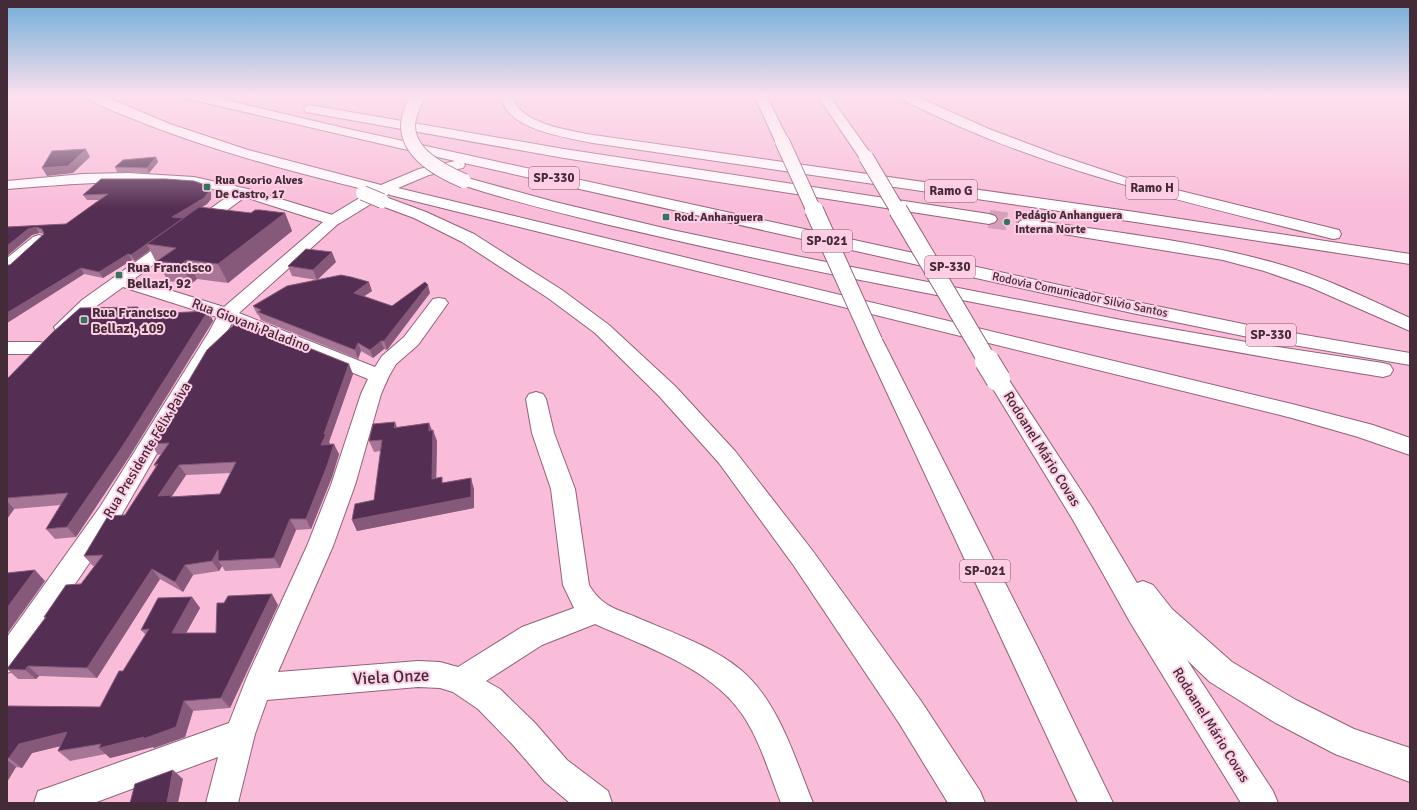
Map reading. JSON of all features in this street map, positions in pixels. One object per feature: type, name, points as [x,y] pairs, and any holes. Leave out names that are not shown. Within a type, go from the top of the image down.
[{"type":"highway","points":[[181,133],[204,142],[300,170],[382,191],[1292,411],[1365,431],[1410,447]]},
{"type":"highway","points":[[347,133],[392,146],[403,153],[409,163],[408,169],[382,191]]},
{"type":"highway","name":"Rodovia Comunicador Silvio Santos","points":[[348,133],[1132,307],[1253,332],[1410,359]]},
{"type":"highway","name":"Rodovia Comunicador Silvio Santos","points":[[390,133],[1132,296],[1410,345]]},
{"type":"highway","points":[[409,133],[410,138],[420,154],[431,165],[464,182],[501,194],[674,236],[771,257],[1177,335],[1410,374]]},
{"type":"highway","points":[[443,133],[832,196],[989,219]]},
{"type":"highway","name":"Ramo G","points":[[563,133],[603,141],[1135,217],[1410,259]]},
{"type":"highway","name":"SP-021","points":[[778,133],[873,341],[1096,803]]},
{"type":"highway","name":"Rodoanel Mário Covas","points":[[849,133],[866,157],[998,379],[1082,513],[1140,613],[1261,803]]},
{"type":"highway","name":"Ramo H","points":[[986,133],[1052,158],[1119,180],[1326,233],[1410,252]]},
{"type":"highway","points":[[334,220],[382,191],[423,172],[451,166],[475,166],[516,170]]},
{"type":"highway","points":[[382,191],[420,215],[468,238],[555,294],[602,329],[666,391],[727,457],[803,558],[910,712],[968,803]]},
{"type":"highway","points":[[1026,224],[1224,256],[1270,267],[1310,280],[1410,325]]},
{"type":"highway","points":[[1082,513],[1162,618],[1221,672],[1285,710],[1347,743],[1410,765]]},
{"type":"street","points":[[7,185],[83,178],[135,177],[194,181],[243,192],[334,220]]},
{"type":"street","points":[[24,365],[40,348],[88,304],[243,192]]},
{"type":"street","name":"Rua Presidente Félix Paiva","points":[[7,660],[109,514],[218,332],[227,314],[334,220]]},
{"type":"street","points":[[7,266],[39,239]]},
{"type":"street","name":"Rua Giovani Paladino","points":[[120,280],[227,314],[379,376]]},
{"type":"street","points":[[222,803],[240,734],[257,687],[320,546],[343,484],[371,394],[379,376],[389,360],[411,341],[439,303]]},
{"type":"street","points":[[7,348],[40,348]]},
{"type":"street","points":[[536,399],[544,433],[563,489],[576,585],[584,600],[596,612],[678,648],[706,663],[731,680],[752,703],[767,729],[797,803]]},
{"type":"street","points":[[461,681],[532,636],[596,612]]},
{"type":"street","name":"Viela Onze","points":[[257,687],[418,674],[440,675],[461,681],[489,699],[524,734],[556,771],[596,803]]},
{"type":"street","points":[[50,803],[240,734]]},
{"type":"building","points":[[86,149],[68,166],[42,168],[52,151]]},
{"type":"building","points":[[156,157],[147,168],[115,167],[123,160]]},
{"type":"building","points":[[101,179],[166,179],[194,181],[208,186],[208,193],[204,198],[172,217],[184,218],[131,255],[128,254],[99,272],[81,268],[7,313],[7,265],[10,265],[44,234],[42,229],[36,227],[28,229],[7,246],[7,227],[66,224],[108,194],[83,195]]},
{"type":"building","points":[[199,207],[251,213],[255,210],[260,210],[285,213],[218,264],[187,260],[181,264],[157,261],[176,248],[147,244]]},
{"type":"building","points":[[306,249],[332,252],[313,270],[288,266]]},
{"type":"building","points":[[341,275],[369,282],[354,293],[392,306],[425,282],[428,285],[384,341],[381,341],[370,350],[358,343],[355,350],[258,312],[261,310],[253,306],[287,286]]},
{"type":"building","points":[[138,307],[132,315],[208,311],[122,447],[67,527],[46,529],[68,493],[7,498],[7,379],[53,332],[80,308]]},
{"type":"building","points":[[239,320],[349,364],[321,445],[334,444],[306,519],[290,519],[274,558],[218,561],[218,550],[212,561],[185,565],[175,582],[152,569],[87,668],[28,666],[25,670],[7,669],[46,617],[44,617],[66,585],[81,584],[103,555],[84,556],[108,516],[125,515],[158,464],[154,465],[169,443],[151,444],[207,350]],"holes":[[[236,462],[220,494],[170,497],[172,495],[158,496],[179,465]]]},
{"type":"building","points":[[395,422],[394,428],[429,423],[429,431],[433,430],[432,479],[442,477],[442,483],[471,478],[471,497],[352,520],[355,504],[374,500],[382,440],[369,441],[373,424]]},
{"type":"building","points":[[35,570],[7,608],[7,573]]},
{"type":"building","points":[[272,594],[221,698],[184,701],[176,727],[143,739],[144,737],[99,748],[101,744],[58,751],[67,732],[19,744],[9,758],[7,758],[7,706],[100,707],[119,671],[123,671],[149,629],[141,630],[158,598],[192,597],[172,633],[216,633],[217,603],[224,603],[228,596]]},
{"type":"building","points":[[173,770],[167,803],[130,803],[135,784]]},
{"type":"tunnel","points":[[989,219],[1026,224]]},
{"type":"place","name":"Rua Osorio Alves De Castro, 17","points":[[207,187]]},
{"type":"place","name":"Rod. Anhanguera","points":[[666,217]]},
{"type":"place","name":"Pedágio Anhanguera Interna Norte","points":[[1007,222]]},
{"type":"place","name":"Rua Francisco Bellazi, 92","points":[[119,275]]},
{"type":"place","name":"Rua Francisco Bellazi, 109","points":[[84,320]]}]
